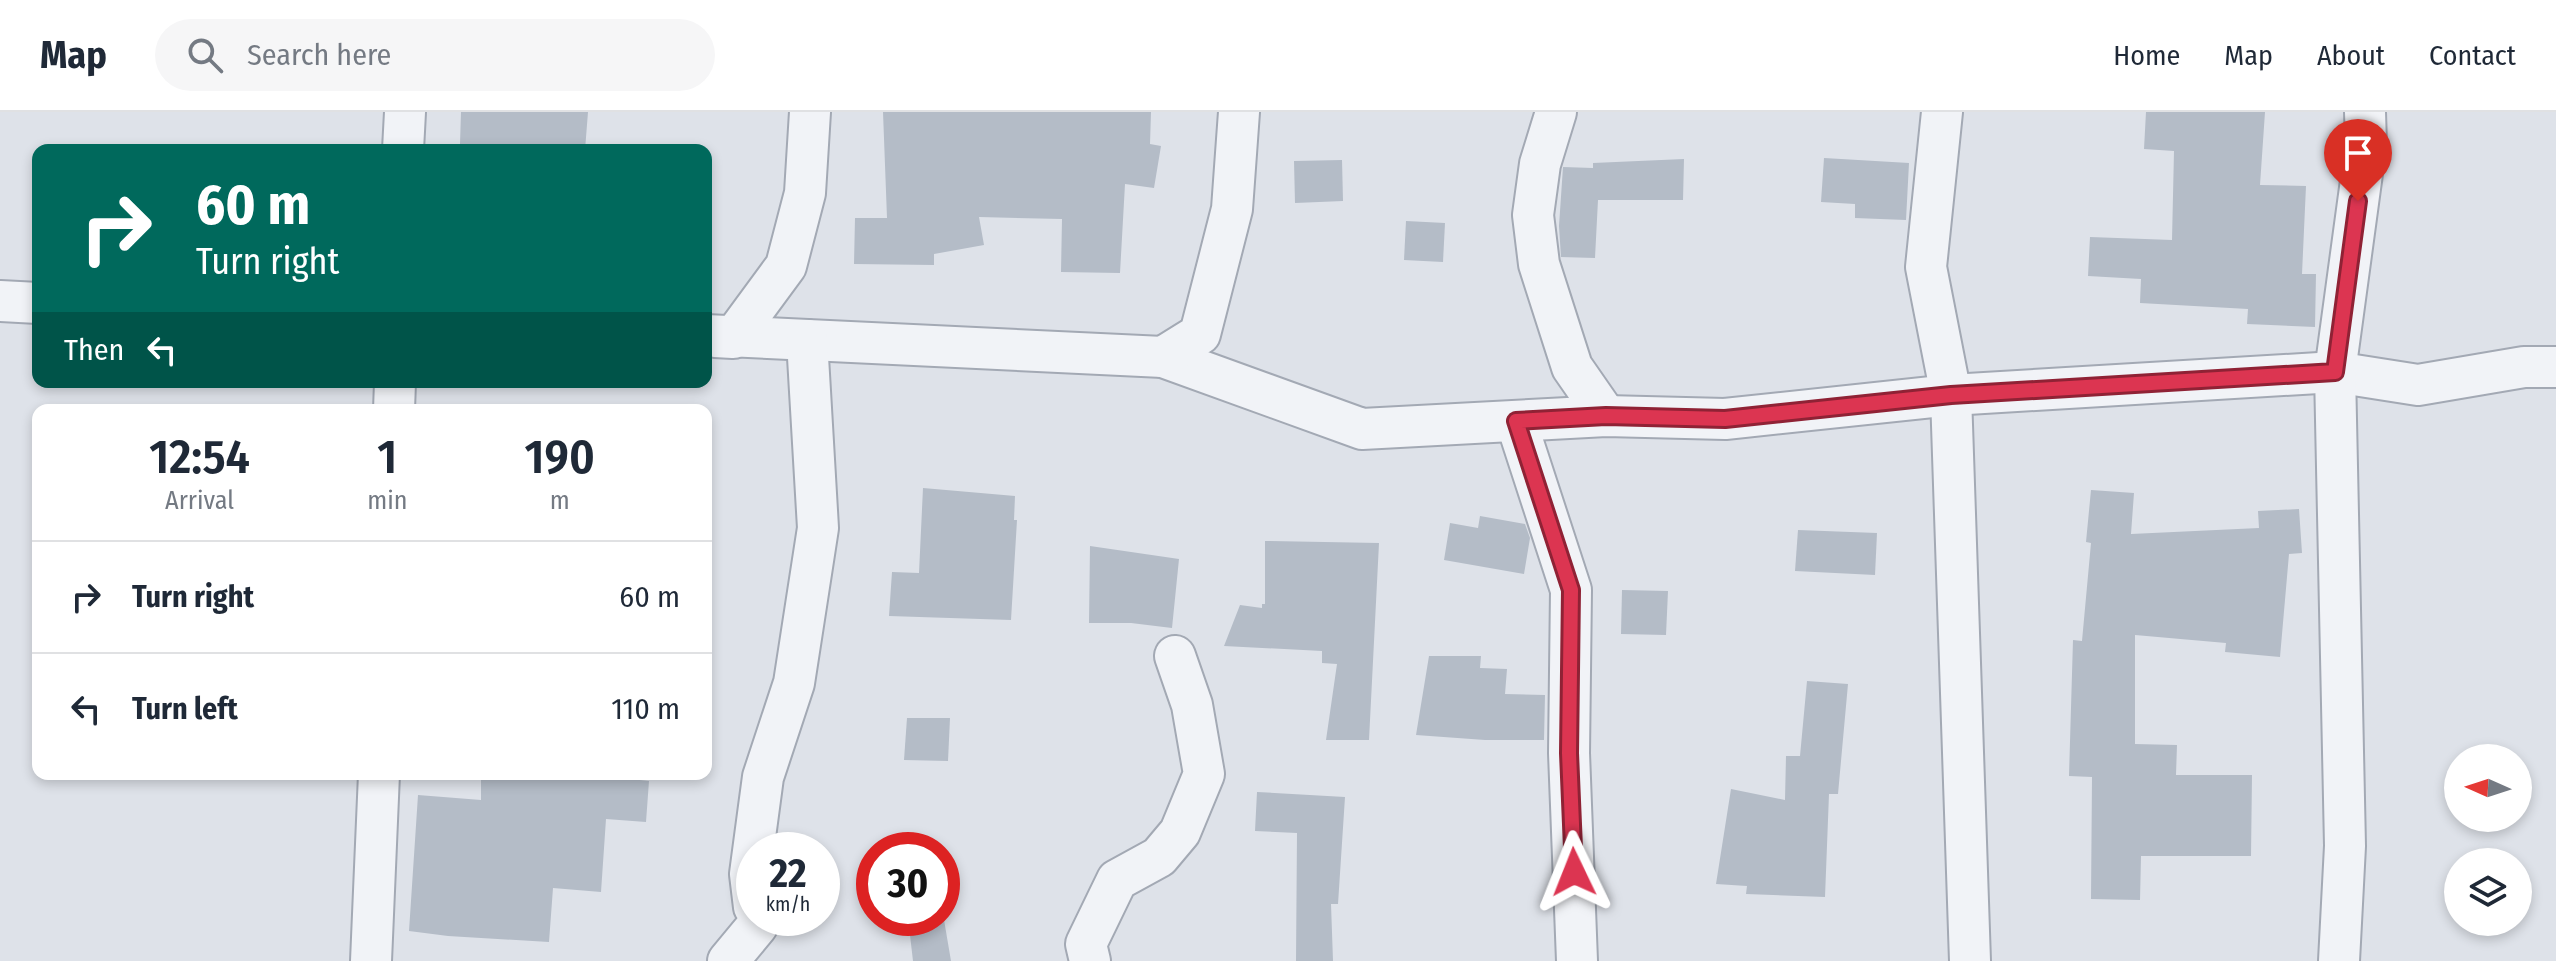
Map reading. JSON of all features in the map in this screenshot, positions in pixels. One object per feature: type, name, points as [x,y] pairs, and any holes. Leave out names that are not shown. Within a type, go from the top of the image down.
[{"type":"street","points":[[403,144],[405,112]]},
{"type":"street","points":[[712,336],[733,338],[786,266],[805,193],[810,112]]},
{"type":"street","points":[[1163,357],[1200,334],[1232,209],[1239,112]]},
{"type":"street","points":[[1556,112],[1540,164],[1533,215],[1539,264],[1572,367],[1606,416]]},
{"type":"street","points":[[1942,112],[1926,267],[1951,395],[1970,961]]},
{"type":"street","points":[[2339,961],[2345,846],[2335,372],[2366,144],[2365,112]]},
{"type":"street","points":[[0,301],[32,303]]},
{"type":"street","points":[[712,335],[1163,357],[1362,429],[1606,416],[1725,419],[1951,395],[2335,372],[2418,385],[2524,367],[2556,367]]},
{"type":"street","points":[[756,832],[763,777],[794,683],[818,528],[807,340]]},
{"type":"street","points":[[1516,421],[1571,590],[1569,753],[1577,961]]},
{"type":"street","points":[[1090,961],[1086,944],[1117,880],[1159,857],[1180,832],[1204,774],[1192,705],[1175,656]]},
{"type":"street","points":[[371,961],[379,780]]},
{"type":"street","points":[[728,961],[750,936]]},
{"type":"building","points":[[461,112],[588,112],[585,144],[460,144]]},
{"type":"building","points":[[883,112],[1151,112],[1150,144],[1161,146],[1154,188],[1125,184],[1120,273],[1061,272],[1062,219],[979,217],[984,245],[934,254],[934,265],[854,264],[855,218],[887,218]]},
{"type":"building","points":[[2146,112],[2265,112],[2260,185],[2306,186],[2302,274],[2316,274],[2315,327],[2247,324],[2248,309],[2140,303],[2141,279],[2088,276],[2090,237],[2172,240],[2174,151],[2144,149]]},
{"type":"building","points":[[1824,158],[1909,163],[1906,220],[1855,218],[1855,204],[1821,202]]},
{"type":"building","points":[[1684,159],[1683,200],[1598,200],[1595,258],[1561,257],[1559,226],[1563,167],[1593,168],[1593,163]]},
{"type":"building","points":[[1342,160],[1343,201],[1295,203],[1294,161]]},
{"type":"building","points":[[1406,221],[1445,223],[1443,262],[1404,260]]},
{"type":"building","points":[[923,488],[1015,496],[1014,520],[1017,520],[1011,620],[889,616],[892,572],[919,573]]},
{"type":"building","points":[[2091,490],[2134,493],[2131,534],[2259,528],[2258,511],[2299,509],[2302,553],[2289,554],[2280,657],[2225,652],[2226,643],[2135,635],[2135,744],[2177,745],[2176,775],[2252,775],[2251,856],[2141,856],[2140,900],[2091,899],[2092,777],[2069,776],[2073,640],[2082,641],[2091,543],[2086,542]]},
{"type":"building","points":[[1480,516],[1525,524],[1530,538],[1524,574],[1444,560],[1450,523],[1478,528]]},
{"type":"building","points":[[1798,530],[1877,533],[1875,575],[1795,571]]},
{"type":"building","points":[[1265,541],[1379,543],[1369,740],[1326,740],[1337,664],[1322,663],[1322,651],[1224,646],[1240,605],[1262,608],[1265,604]]},
{"type":"building","points":[[1090,546],[1179,559],[1172,628],[1131,623],[1089,623]]},
{"type":"building","points":[[1622,590],[1668,591],[1666,635],[1621,634]]},
{"type":"building","points":[[1429,656],[1481,656],[1480,668],[1507,669],[1505,694],[1545,695],[1544,740],[1416,735]]},
{"type":"building","points":[[1807,681],[1848,684],[1838,794],[1829,794],[1825,897],[1746,894],[1747,886],[1716,884],[1731,789],[1785,800],[1786,756],[1800,756]]},
{"type":"building","points":[[907,718],[950,718],[948,761],[904,760]]},
{"type":"building","points":[[481,780],[649,781],[646,822],[606,819],[601,892],[553,888],[549,942],[409,931],[418,795],[481,800]]},
{"type":"building","points":[[1257,792],[1345,797],[1338,904],[1331,904],[1333,961],[1296,961],[1297,833],[1255,831]]},
{"type":"building","points":[[910,936],[947,936],[951,961],[913,961]]},
{"type":"route","points":[[1574,872],[1569,753],[1571,590],[1516,421],[1606,416],[1725,419],[1951,395],[2335,372],[2358,201]]}]
